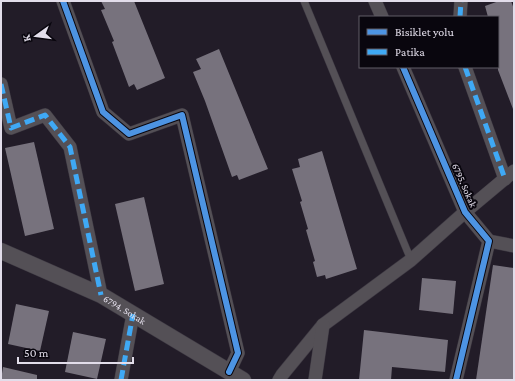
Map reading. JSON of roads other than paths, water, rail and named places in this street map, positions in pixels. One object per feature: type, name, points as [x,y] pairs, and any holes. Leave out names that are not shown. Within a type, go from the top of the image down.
[{"type":"street","points":[[63,1],[103,112],[129,134],[182,115],[238,353],[229,372]]},
{"type":"street","points":[[375,1],[382,16]]},
{"type":"street","points":[[460,16],[461,1]]},
{"type":"street","name":"6795. Sokak","points":[[403,68],[465,212],[489,241]]},
{"type":"street","points":[[279,380],[323,325],[411,260],[509,175],[464,68]]},
{"type":"street","points":[[1,84],[11,128],[46,115],[70,147],[101,295]]},
{"type":"street","points":[[456,380],[489,241],[514,246]]},
{"type":"street","name":"6794. Sokak","points":[[1,251],[101,295],[243,380]]},
{"type":"street","points":[[120,380],[133,314]]},
{"type":"street","points":[[315,380],[323,325]]},
{"type":"lane","points":[[304,1],[411,260]]}]
